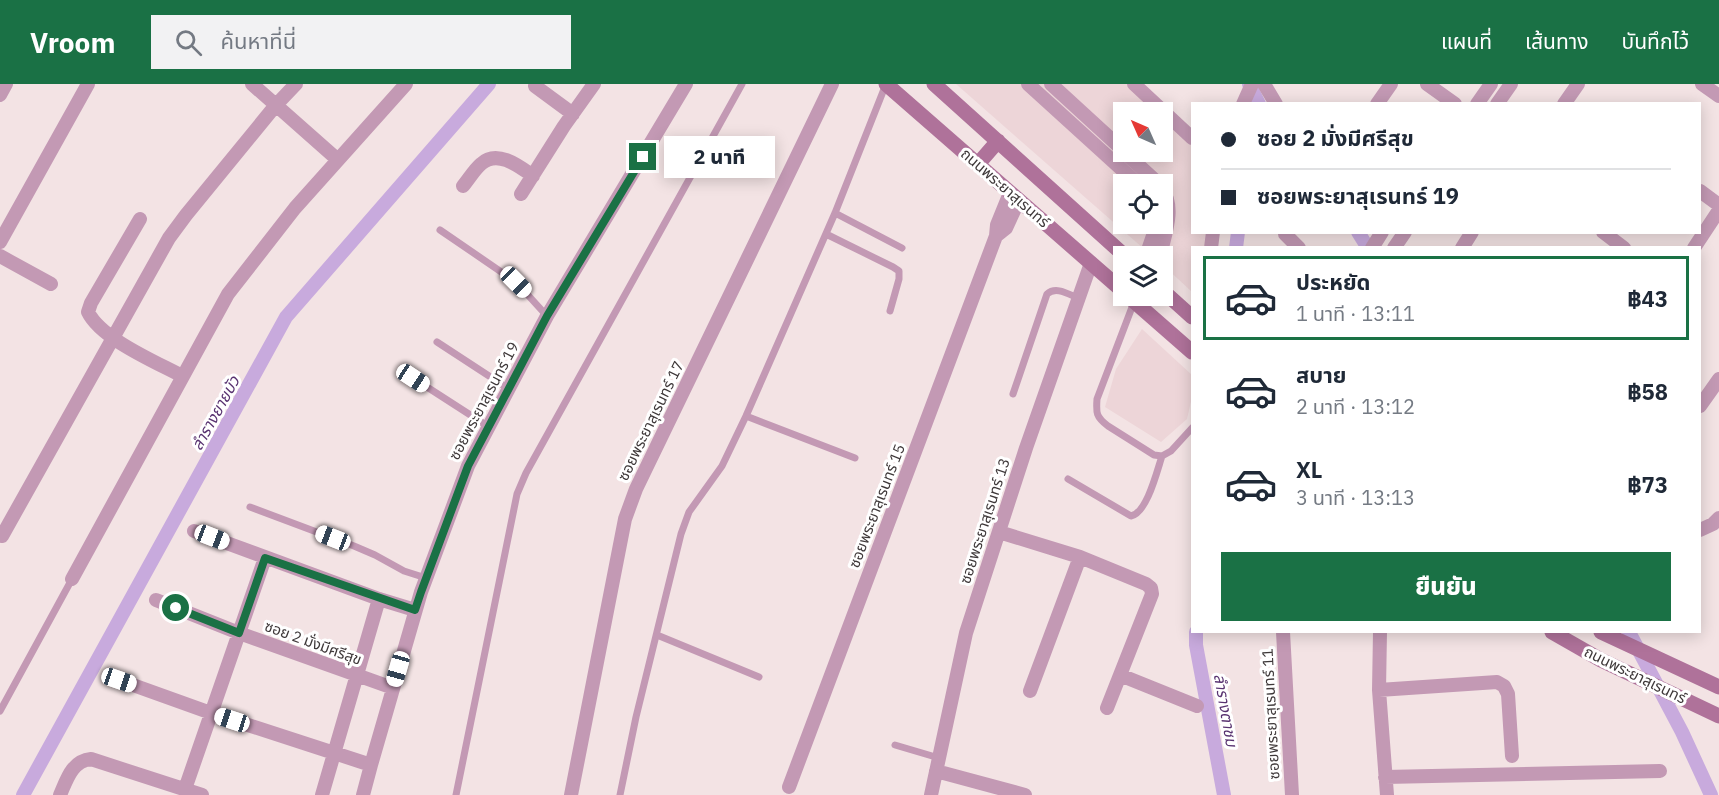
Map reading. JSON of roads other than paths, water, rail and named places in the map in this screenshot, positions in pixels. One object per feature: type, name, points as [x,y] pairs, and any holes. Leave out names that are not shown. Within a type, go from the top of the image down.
[{"type":"street","points":[[0,95],[6,84]]},
{"type":"street","points":[[0,242],[88,84]]},
{"type":"street","points":[[252,84],[338,160]]},
{"type":"street","points":[[1,538],[176,227],[276,105],[296,84]]},
{"type":"street","points":[[72,579],[182,376],[238,279],[295,208],[406,84]]},
{"type":"street","points":[[521,194],[594,84]]},
{"type":"street","name":"ซอยพระยาสุเรนทร์ 19","points":[[363,795],[415,610],[468,466],[547,316],[686,84]]},
{"type":"street","name":"ซอยพระยาสุเรนทร์ 17","points":[[571,795],[625,519],[636,489],[832,84]]},
{"type":"street","name":"ถนนพระยาสุเรนทร์","points":[[886,84],[1113,282]]},
{"type":"street","name":"ถนนพระยาสุเรนทร์","points":[[933,84],[1114,246]]},
{"type":"street","points":[[1028,84],[1127,174]]},
{"type":"street","points":[[1051,84],[1113,141]]},
{"type":"street","points":[[1134,84],[1191,137]]},
{"type":"street","points":[[1264,84],[1275,102]]},
{"type":"street","points":[[1378,102],[1391,84]]},
{"type":"street","points":[[1427,84],[1452,102]]},
{"type":"street","points":[[1478,102],[1491,84]]},
{"type":"street","points":[[1498,102],[1511,84]]},
{"type":"street","points":[[1565,102],[1578,84]]},
{"type":"street","points":[[1702,84],[1719,96]]},
{"type":"street","points":[[535,86],[573,114]]},
{"type":"street","points":[[978,164],[998,141]]},
{"type":"street","points":[[463,186],[482,162],[491,158],[515,163],[533,176]]},
{"type":"street","points":[[1136,162],[1148,174]]},
{"type":"street","points":[[1701,192],[1719,205]]},
{"type":"street","name":"ซอยพระยาสุเรนทร์ 15","points":[[789,787],[996,236],[1005,228],[1014,196]]},
{"type":"street","points":[[1695,246],[1719,210]]},
{"type":"street","points":[[140,219],[88,312],[92,321],[113,338],[182,376]]},
{"type":"street","points":[[1606,234],[1621,246]]},
{"type":"street","points":[[0,256],[51,284]]},
{"type":"street","name":"ซอยพระยาสุเรนทร์ 13","points":[[931,795],[966,633],[1091,263]]},
{"type":"street","points":[[1173,300],[1191,316]]},
{"type":"street","name":"ถนนพระยาสุเรนทร์","points":[[1140,306],[1191,351]]},
{"type":"street","points":[[1701,405],[1719,379]]},
{"type":"street","points":[[1701,530],[1713,524],[1719,518]]},
{"type":"street","points":[[194,531],[415,610]]},
{"type":"street","points":[[999,532],[1080,557],[1152,588],[1152,594],[1107,708]]},
{"type":"street","points":[[1030,691],[1080,557]]},
{"type":"street","points":[[184,789],[265,558]]},
{"type":"street","points":[[322,795],[379,599]]},
{"type":"street","name":"ซอย 2 มั่งมีศรีสุข","points":[[156,600],[239,633],[393,688]]},
{"type":"street","name":"ซอยพระยาสุเรนทร์ 11","points":[[1283,633],[1292,795]]},
{"type":"street","points":[[1380,633],[1379,690],[1387,795]]},
{"type":"street","name":"ถนนพระยาสุเรนทร์","points":[[1554,633],[1601,660],[1719,716]]},
{"type":"street","name":"ถนนพระยาสุเรนทร์","points":[[1604,633],[1714,683]]},
{"type":"street","points":[[1120,675],[1197,706]]},
{"type":"street","points":[[119,680],[211,713],[371,765]]},
{"type":"street","points":[[1379,690],[1497,682],[1504,686],[1508,694],[1512,756]]},
{"type":"street","points":[[60,795],[77,764],[82,760],[91,759],[202,795]]},
{"type":"street","points":[[937,765],[1025,795]]},
{"type":"street","points":[[1385,777],[1660,771]]},
{"type":"lane","points":[[456,795],[517,494],[526,473],[742,84]]},
{"type":"lane","points":[[620,795],[636,717],[681,534],[689,512],[722,466],[746,416],[835,213],[886,84]]},
{"type":"lane","points":[[835,213],[902,248]]},
{"type":"lane","points":[[440,230],[516,282],[547,316]]},
{"type":"lane","points":[[826,234],[899,271],[890,311]]},
{"type":"lane","points":[[1013,394],[1047,294],[1058,290],[1078,298]]},
{"type":"lane","points":[[1126,306],[1097,399],[1096,413],[1101,421],[1154,455],[1162,456],[1171,451],[1191,429]]},
{"type":"lane","points":[[437,342],[509,389]]},
{"type":"lane","points":[[413,378],[489,427]]},
{"type":"lane","points":[[746,416],[855,458]]},
{"type":"lane","points":[[1068,479],[1131,516],[1136,515],[1149,494],[1162,456]]},
{"type":"lane","points":[[250,507],[354,546],[404,571],[426,578]]},
{"type":"lane","points":[[0,711],[72,579]]},
{"type":"lane","points":[[657,634],[759,677]]},
{"type":"lane","points":[[895,745],[937,765]]},
{"type":"waterway","name":"ลำรางยายบัว","points":[[23,795],[286,317],[489,84]]},
{"type":"waterway","points":[[1249,84],[1258,102]]},
{"type":"waterway","name":"ลำรางตาชม","points":[[1236,246],[1238,234]]},
{"type":"waterway","points":[[1359,234],[1367,246]]},
{"type":"waterway","name":"ลำรางตาชม","points":[[1196,633],[1196,645],[1224,795]]},
{"type":"waterway","points":[[1630,633],[1682,732],[1711,795]]}]
